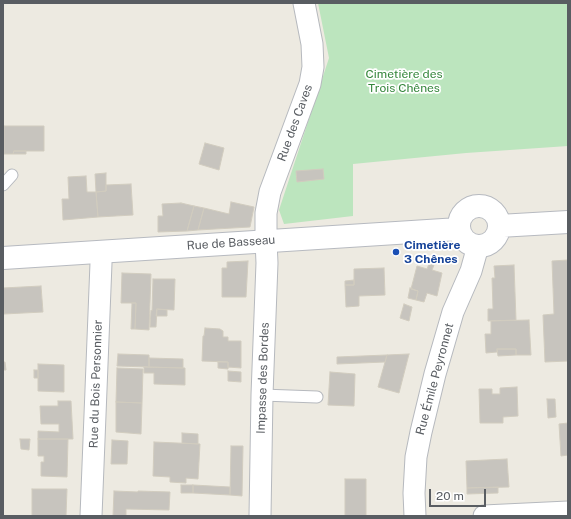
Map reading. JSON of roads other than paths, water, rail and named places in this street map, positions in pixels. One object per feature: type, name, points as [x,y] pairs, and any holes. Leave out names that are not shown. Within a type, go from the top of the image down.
[{"type":"street","name":"Rue des Caves","points":[[266,241],[266,213],[270,192],[310,84],[313,67],[312,44],[304,3]]},
{"type":"street","points":[[478,206],[491,210],[498,220],[499,226],[495,238],[484,245],[478,246],[466,241],[461,235],[459,229],[462,216],[466,210],[478,206]]},
{"type":"street","points":[[499,226],[568,222]]},
{"type":"street","name":"Rue de Basseau","points":[[3,258],[459,229]]},
{"type":"street","name":"Impasse des Bordes","points":[[260,516],[262,395],[268,264],[266,241]]},
{"type":"street","name":"Rue Émile Peyronnet","points":[[415,516],[414,494],[416,457],[421,432],[435,374],[453,312],[471,271],[478,246]]},
{"type":"street","name":"Rue du Bois Personnier","points":[[91,516],[101,263],[100,252]]},
{"type":"street","points":[[484,516],[568,512]]},
{"type":"lane","points":[[3,185],[12,175]]},
{"type":"lane","points":[[262,395],[317,397]]},
{"type":"place","name":"Cimetière 3 Chênes","points":[[396,252]]},
{"type":"park label","name":"Cimetière des Trois Chênes","points":[[404,81]]}]
